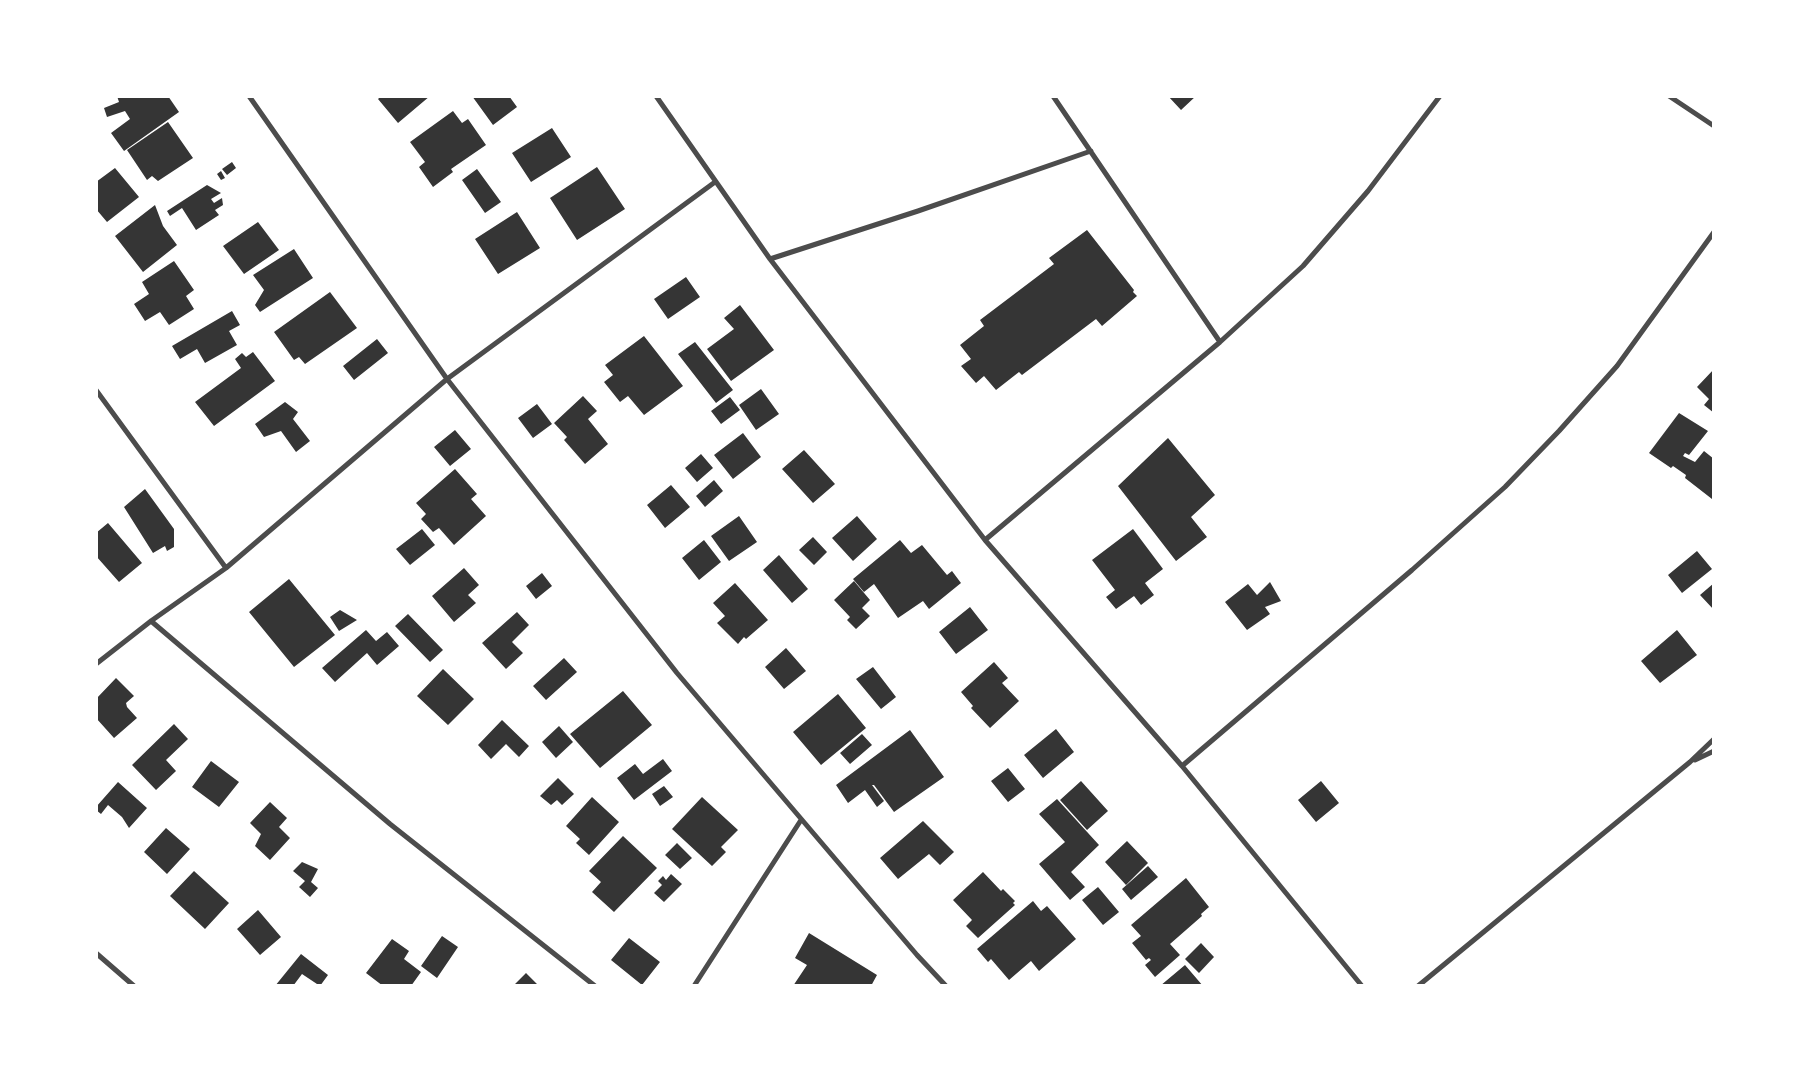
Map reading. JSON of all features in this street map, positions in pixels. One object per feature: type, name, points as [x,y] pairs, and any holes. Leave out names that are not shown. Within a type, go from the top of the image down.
[{"type":"street","points":[[249,96],[447,379],[677,673],[917,956],[946,986]]},
{"type":"street","points":[[656,96],[770,259],[985,540],[1182,766],[1362,986]]},
{"type":"street","points":[[1053,96],[1220,342]]},
{"type":"street","points":[[985,540],[1220,342],[1303,266],[1368,191],[1440,96]]},
{"type":"street","points":[[1669,96],[1714,126]]},
{"type":"street","points":[[770,259],[918,211],[1091,151]]},
{"type":"street","points":[[96,664],[151,621],[226,568],[447,379],[715,182]]},
{"type":"street","points":[[1182,766],[1412,570],[1512,480],[1617,366],[1714,232]]},
{"type":"street","points":[[96,390],[226,568]]},
{"type":"street","points":[[151,621],[390,824],[595,986]]},
{"type":"street","points":[[1418,986],[1690,762],[1714,739]]},
{"type":"street","points":[[1690,762],[1714,751]]},
{"type":"street","points":[[694,986],[801,820]]},
{"type":"street","points":[[96,952],[134,986]]},
{"type":"building","points":[[117,96],[168,96],[179,112],[124,151],[111,133],[130,119],[125,111],[107,117],[104,108],[119,102]]},
{"type":"building","points":[[381,96],[430,96],[398,123],[378,99]]},
{"type":"building","points":[[472,96],[509,96],[517,107],[493,125]]},
{"type":"building","points":[[1168,96],[1196,96],[1181,110]]},
{"type":"building","points":[[453,111],[462,123],[468,119],[486,145],[451,169],[453,172],[433,187],[419,167],[425,162],[410,142]]},
{"type":"building","points":[[168,122],[193,158],[158,181],[152,176],[147,180],[127,150]]},
{"type":"building","points":[[552,128],[571,157],[531,182],[512,153]]},
{"type":"building","points":[[232,162],[236,168],[227,175],[222,169]]},
{"type":"building","points":[[597,167],[625,209],[577,240],[550,198]]},
{"type":"building","points":[[115,168],[139,197],[107,222],[96,209],[96,182]]},
{"type":"building","points":[[477,169],[501,202],[485,213],[462,180]]},
{"type":"building","points":[[221,171],[225,178],[221,180],[217,174]]},
{"type":"building","points":[[207,185],[221,193],[211,199],[214,203],[222,198],[223,205],[215,210],[219,215],[196,230],[182,208],[170,216],[167,211]]},
{"type":"building","points":[[155,205],[163,226],[177,245],[143,272],[115,236]]},
{"type":"building","points":[[517,212],[540,248],[498,274],[475,239]]},
{"type":"building","points":[[258,222],[279,250],[244,274],[223,246]]},
{"type":"building","points":[[1087,230],[1137,296],[1102,326],[1096,319],[1022,375],[1019,372],[996,390],[984,376],[976,383],[961,366],[971,359],[960,345],[984,326],[980,320],[1054,264],[1049,258]]},
{"type":"building","points":[[294,249],[313,278],[260,312],[255,305],[264,290],[253,275]]},
{"type":"building","points":[[174,261],[194,290],[186,296],[194,309],[169,325],[160,312],[145,321],[134,304],[149,294],[142,282]]},
{"type":"building","points":[[686,277],[700,297],[668,319],[654,299]]},
{"type":"building","points":[[330,292],[357,328],[305,364],[299,357],[294,360],[274,332]]},
{"type":"building","points":[[740,305],[774,350],[731,381],[707,349],[734,329],[724,318]]},
{"type":"building","points":[[232,311],[240,325],[229,331],[237,345],[205,363],[197,349],[180,359],[172,346]]},
{"type":"building","points":[[644,336],[683,386],[644,415],[628,396],[620,402],[604,382],[613,375],[605,365]]},
{"type":"building","points":[[377,339],[388,353],[354,380],[343,366]]},
{"type":"building","points":[[695,342],[733,390],[716,403],[678,354]]},
{"type":"building","points":[[253,352],[275,381],[214,426],[195,402],[241,368],[235,359],[242,353],[246,357]]},
{"type":"building","points":[[1714,369],[1714,413],[1704,405],[1709,399],[1697,387]]},
{"type":"building","points":[[761,389],[779,414],[756,430],[739,405]]},
{"type":"building","points":[[583,396],[597,411],[588,419],[608,444],[585,464],[564,440],[567,437],[554,423]]},
{"type":"building","points":[[730,397],[740,410],[721,424],[711,411]]},
{"type":"building","points":[[285,402],[298,412],[293,419],[310,441],[296,452],[281,431],[264,437],[255,424]]},
{"type":"building","points":[[537,404],[552,424],[533,438],[518,418]]},
{"type":"building","points":[[1679,413],[1708,431],[1689,455],[1685,453],[1683,456],[1695,462],[1704,451],[1714,459],[1714,496],[1712,499],[1685,478],[1686,475],[1673,466],[1671,468],[1649,453]]},
{"type":"building","points":[[455,430],[471,449],[450,466],[434,447]]},
{"type":"building","points":[[743,433],[761,457],[733,479],[714,455]]},
{"type":"building","points":[[1168,438],[1215,495],[1191,517],[1207,537],[1176,561],[1118,486]]},
{"type":"building","points":[[804,450],[835,484],[813,503],[782,469]]},
{"type":"building","points":[[701,454],[713,468],[697,482],[685,468]]},
{"type":"building","points":[[455,469],[477,494],[471,499],[486,516],[454,545],[439,528],[433,532],[421,519],[426,514],[416,503]]},
{"type":"building","points":[[714,480],[723,491],[705,507],[696,496]]},
{"type":"building","points":[[671,485],[690,507],[665,528],[647,505]]},
{"type":"building","points":[[145,489],[174,529],[174,547],[167,551],[165,546],[153,553],[124,507]]},
{"type":"building","points":[[739,516],[757,542],[729,561],[711,536]]},
{"type":"building","points":[[857,516],[877,539],[853,561],[832,538]]},
{"type":"building","points":[[108,523],[142,563],[119,582],[96,556],[96,533]]},
{"type":"building","points":[[422,529],[435,545],[410,565],[396,549]]},
{"type":"building","points":[[1133,529],[1163,569],[1145,583],[1154,595],[1141,605],[1134,596],[1116,609],[1106,597],[1115,590],[1092,560]]},
{"type":"building","points":[[813,537],[827,552],[814,565],[799,550]]},
{"type":"building","points":[[704,540],[721,562],[699,580],[682,558]]},
{"type":"building","points":[[900,540],[911,553],[922,545],[947,575],[952,571],[961,583],[929,609],[923,601],[898,618],[874,584],[864,592],[853,579]]},
{"type":"building","points":[[1697,551],[1712,569],[1682,593],[1668,575]]},
{"type":"building","points":[[779,555],[808,589],[792,603],[763,570]]},
{"type":"building","points":[[464,568],[479,585],[468,595],[476,603],[454,622],[432,596]]},
{"type":"building","points":[[542,573],[552,586],[536,599],[526,586]]},
{"type":"building","points":[[289,579],[335,635],[294,667],[249,612]]},
{"type":"building","points":[[854,581],[870,600],[862,608],[870,616],[856,629],[847,620],[850,617],[834,600]]},
{"type":"building","points":[[1270,582],[1281,601],[1265,607],[1270,614],[1247,630],[1225,602],[1248,584],[1257,595]]},
{"type":"building","points":[[735,583],[768,620],[746,639],[744,637],[738,644],[717,623],[725,616],[713,603]]},
{"type":"building","points":[[1714,583],[1714,610],[1700,595]]},
{"type":"building","points":[[970,607],[988,630],[956,654],[939,632]]},
{"type":"building","points":[[340,610],[357,620],[339,631],[330,617]]},
{"type":"building","points":[[517,612],[529,625],[512,642],[523,653],[506,669],[482,643]]},
{"type":"building","points":[[408,614],[443,650],[430,662],[395,626]]},
{"type":"building","points":[[366,630],[376,641],[387,632],[399,646],[377,665],[367,653],[335,682],[322,668]]},
{"type":"building","points":[[1677,630],[1697,655],[1660,683],[1641,661]]},
{"type":"building","points":[[786,648],[806,671],[784,689],[765,667]]},
{"type":"building","points":[[564,658],[577,672],[546,700],[533,686]]},
{"type":"building","points":[[994,662],[1008,678],[1002,683],[1019,701],[990,728],[971,708],[973,706],[961,692]]},
{"type":"building","points":[[873,667],[896,697],[881,709],[856,679]]},
{"type":"building","points":[[443,669],[474,699],[448,725],[417,696]]},
{"type":"building","points":[[116,678],[134,696],[126,703],[127,707],[137,718],[114,738],[96,718],[96,699]]},
{"type":"building","points":[[623,691],[652,725],[600,768],[570,734]]},
{"type":"building","points":[[838,694],[866,728],[821,765],[793,732]]},
{"type":"building","points":[[502,720],[529,746],[519,757],[506,744],[491,759],[478,745]]},
{"type":"building","points":[[174,724],[188,739],[166,760],[176,771],[156,790],[132,765]]},
{"type":"building","points":[[559,726],[573,742],[556,758],[542,742]]},
{"type":"building","points":[[1056,729],[1074,752],[1043,778],[1024,755]]},
{"type":"building","points":[[910,730],[944,777],[894,812],[874,785],[872,785],[884,801],[877,807],[865,790],[848,803],[836,785]]},
{"type":"building","points":[[862,734],[872,745],[850,764],[840,753]]},
{"type":"building","points":[[663,759],[672,771],[634,800],[617,778],[635,764],[643,774]]},
{"type":"building","points":[[211,761],[239,782],[219,807],[192,787]]},
{"type":"building","points":[[1008,768],[1025,789],[1008,802],[991,781]]},
{"type":"building","points":[[558,778],[574,794],[562,805],[557,800],[551,805],[540,796]]},
{"type":"building","points":[[1081,781],[1108,811],[1087,830],[1060,800]]},
{"type":"building","points":[[1321,781],[1339,803],[1316,822],[1298,800]]},
{"type":"building","points":[[118,782],[147,808],[129,828],[122,817],[108,805],[101,814],[96,810],[96,807]]},
{"type":"building","points":[[664,786],[673,797],[660,806],[652,794]]},
{"type":"building","points":[[592,797],[619,822],[589,855],[576,843],[580,839],[566,826]]},
{"type":"building","points":[[702,797],[738,830],[721,847],[726,852],[712,866],[672,829]]},
{"type":"building","points":[[1057,799],[1099,845],[1071,872],[1085,887],[1070,900],[1039,864],[1065,842],[1039,814]]},
{"type":"building","points":[[270,802],[287,818],[279,827],[290,838],[270,860],[255,846],[261,834],[250,823]]},
{"type":"building","points":[[923,821],[954,852],[940,865],[929,854],[898,879],[880,858]]},
{"type":"building","points":[[166,828],[190,849],[167,874],[144,852]]},
{"type":"building","points":[[623,836],[657,868],[614,912],[592,892],[601,882],[589,871]]},
{"type":"building","points":[[1127,841],[1148,863],[1126,885],[1105,862]]},
{"type":"building","points":[[677,843],[692,858],[680,869],[665,855]]},
{"type":"building","points":[[302,862],[318,869],[311,882],[318,888],[310,897],[299,887],[305,881],[293,871]]},
{"type":"building","points":[[1148,866],[1158,877],[1131,900],[1122,889]]},
{"type":"building","points":[[194,871],[229,903],[205,929],[170,896]]},
{"type":"building","points":[[983,872],[1001,891],[1003,889],[1015,901],[1013,903],[1015,905],[978,938],[966,926],[972,920],[953,900]]},
{"type":"building","points":[[671,874],[682,884],[664,902],[654,893],[662,885],[658,881],[663,876],[666,880]]},
{"type":"building","points":[[1186,878],[1209,907],[1201,914],[1202,916],[1170,944],[1180,955],[1155,977],[1145,965],[1151,960],[1149,958],[1146,960],[1132,943],[1141,936],[1131,925]]},
{"type":"building","points":[[1098,887],[1119,912],[1103,925],[1082,900]]},
{"type":"building","points":[[1033,901],[1041,911],[1047,906],[1076,939],[1039,971],[1031,961],[1009,980],[991,959],[988,962],[977,949]]},
{"type":"building","points":[[258,910],[281,937],[260,955],[237,929]]},
{"type":"building","points":[[809,933],[877,975],[871,986],[793,986],[807,965],[795,958]]},
{"type":"building","points":[[442,936],[458,947],[437,978],[421,966]]},
{"type":"building","points":[[629,938],[660,962],[642,985],[611,960]]},
{"type":"building","points":[[392,939],[409,951],[404,959],[421,972],[411,986],[383,986],[366,973]]},
{"type":"building","points":[[1201,943],[1214,957],[1199,973],[1185,959]]},
{"type":"building","points":[[301,954],[328,975],[320,986],[302,974],[293,986],[275,986]]},
{"type":"building","points":[[1185,965],[1203,986],[1160,986]]},
{"type":"building","points":[[526,973],[538,985],[513,986]]}]
